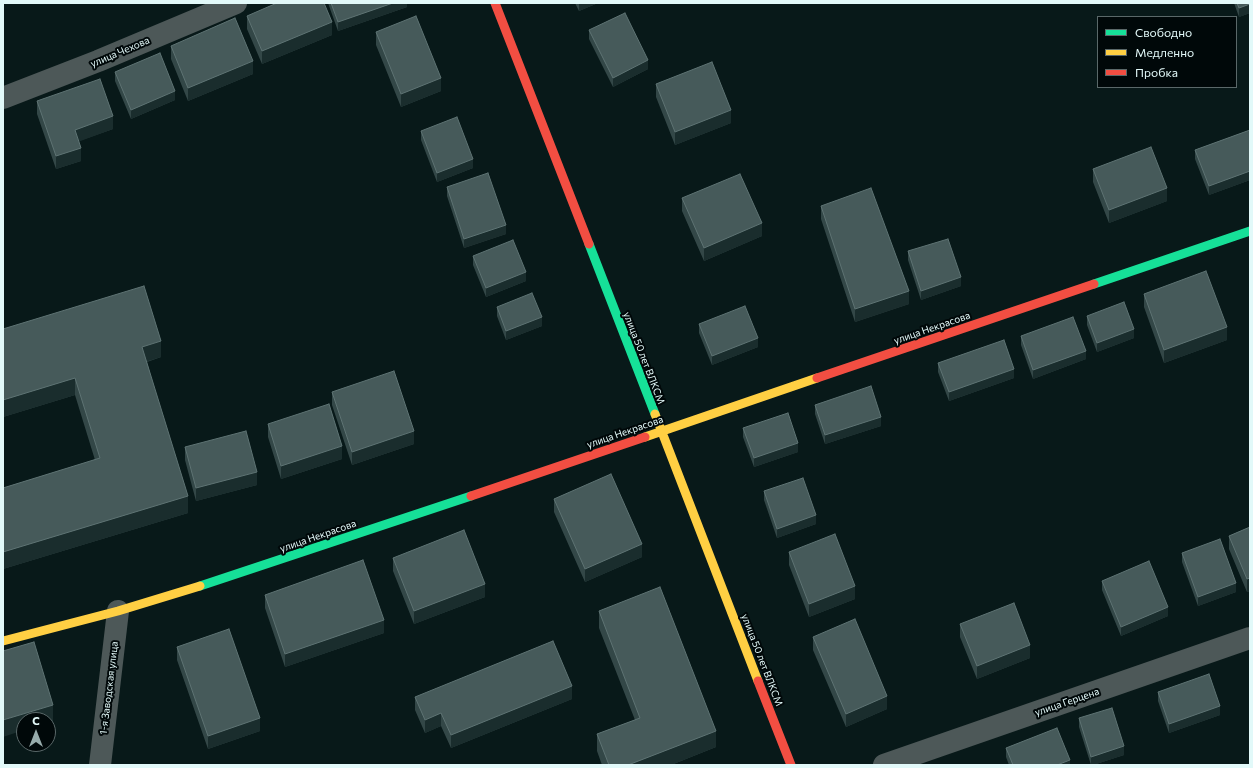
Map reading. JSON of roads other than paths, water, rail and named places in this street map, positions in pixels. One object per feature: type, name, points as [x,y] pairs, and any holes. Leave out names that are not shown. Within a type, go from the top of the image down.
[{"type":"street","name":"улица Чехова","points":[[3,98],[98,61],[236,3]]},
{"type":"street","name":"улица 50 лет ВЛКСМ","points":[[495,3],[791,765]]},
{"type":"street","name":"улица Некрасова","points":[[3,641],[118,611],[237,575],[1250,231]]},
{"type":"street","name":"1-я Заводская улица","points":[[100,765],[118,611]]},
{"type":"street","name":"улица Герцена","points":[[884,765],[1250,638]]}]
